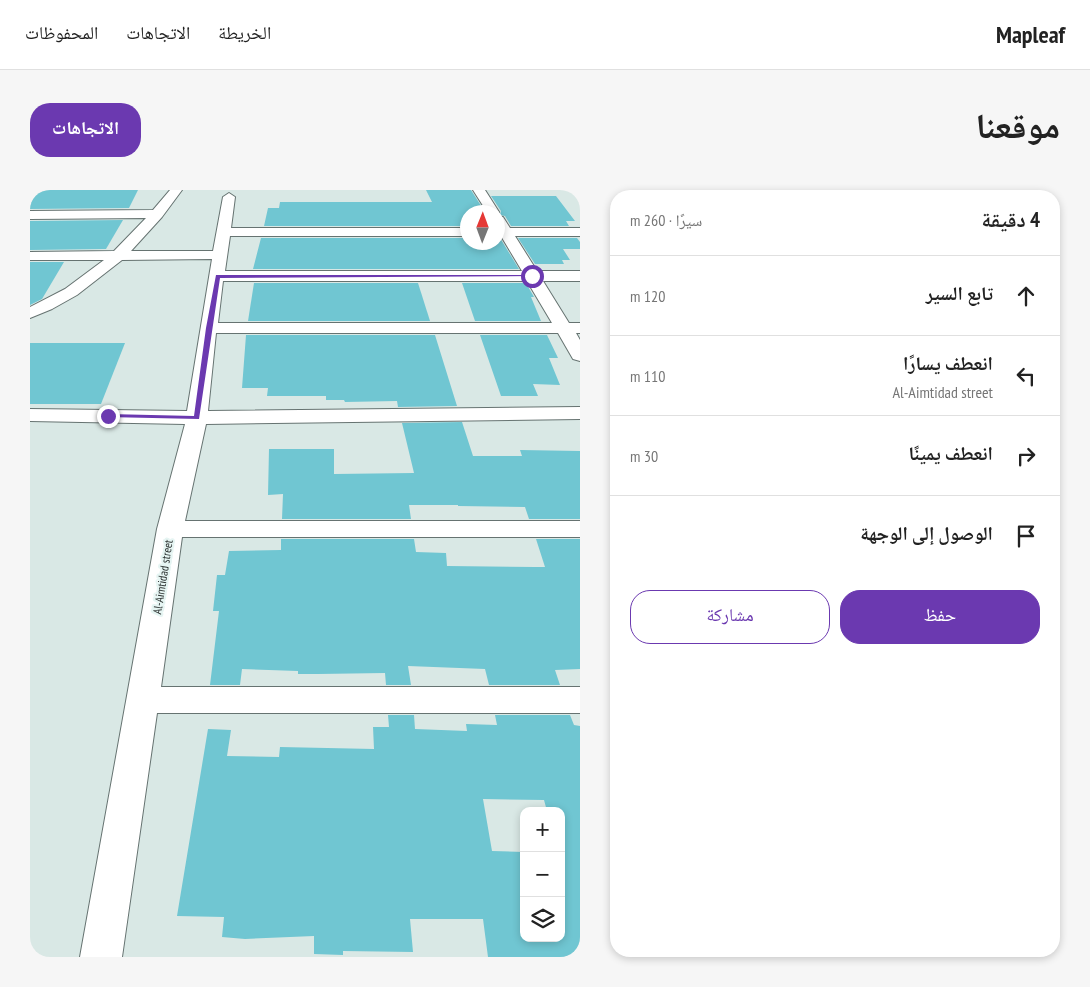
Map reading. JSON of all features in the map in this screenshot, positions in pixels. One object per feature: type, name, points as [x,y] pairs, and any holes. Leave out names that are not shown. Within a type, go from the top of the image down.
[{"type":"street","points":[[30,314],[90,280],[157,214],[176,190]]},
{"type":"street","points":[[479,190],[489,205]]},
{"type":"street","name":"Al-Aimtidad street","points":[[101,957],[170,530],[197,418],[208,328],[230,192]]},
{"type":"street","points":[[30,215],[157,214]]},
{"type":"street","points":[[505,228],[580,232]]},
{"type":"street","points":[[30,256],[221,254],[460,233]]},
{"type":"street","points":[[505,236],[532,276],[572,328],[580,355]]},
{"type":"street","points":[[221,254],[532,276],[580,276]]},
{"type":"street","points":[[208,328],[572,328]]},
{"type":"street","points":[[30,415],[197,418],[580,413]]},
{"type":"street","points":[[170,530],[580,529]]},
{"type":"street","points":[[144,700],[580,700]]},
{"type":"building","points":[[30,190],[138,190],[129,208],[30,209]]},
{"type":"building","points":[[426,190],[471,190],[481,205],[460,205],[460,226],[264,226],[268,208],[279,208],[280,202],[432,202]]},
{"type":"building","points":[[491,196],[556,196],[575,221],[566,221],[569,226],[511,226],[505,216],[505,205],[497,205]]},
{"type":"building","points":[[123,220],[106,249],[30,250],[30,221]]},
{"type":"building","points":[[261,238],[460,238],[460,250],[505,250],[505,246],[519,269],[253,269]]},
{"type":"building","points":[[518,238],[577,238],[580,242],[580,249],[563,249],[570,260],[562,260],[564,264],[535,264]]},
{"type":"building","points":[[30,262],[64,262],[42,299],[30,305]]},
{"type":"building","points":[[254,283],[418,283],[430,321],[248,321]]},
{"type":"building","points":[[462,283],[526,283],[534,297],[531,297],[541,321],[475,321]]},
{"type":"building","points":[[246,335],[435,335],[457,406],[398,407],[397,401],[345,402],[344,400],[326,400],[326,396],[267,396],[268,388],[242,388]]},
{"type":"building","points":[[480,335],[547,335],[558,358],[549,358],[560,385],[533,384],[538,396],[501,396]]},
{"type":"building","points":[[30,343],[125,343],[101,404],[30,404]]},
{"type":"building","points":[[462,422],[473,456],[522,456],[520,450],[580,451],[580,519],[529,519],[525,507],[409,505],[411,519],[282,519],[283,494],[268,495],[269,449],[334,449],[334,474],[414,473],[402,423]]},
{"type":"building","points":[[281,539],[414,539],[416,552],[446,553],[447,566],[545,567],[536,539],[580,539],[580,669],[555,670],[560,685],[489,685],[485,669],[408,666],[411,685],[386,685],[385,673],[298,674],[298,671],[242,669],[240,685],[210,685],[219,611],[213,611],[217,575],[225,575],[229,551],[281,550]]},
{"type":"building","points":[[388,715],[414,715],[415,729],[467,731],[466,724],[497,725],[495,715],[570,715],[574,725],[580,726],[580,957],[488,957],[483,919],[410,919],[413,952],[343,951],[343,955],[314,954],[314,936],[245,939],[222,937],[224,917],[177,916],[208,729],[231,730],[227,756],[279,757],[280,747],[374,749],[373,727],[389,727]]},
{"type":"route","points":[[108,416],[197,418],[208,328],[218,276],[532,276]]}]
